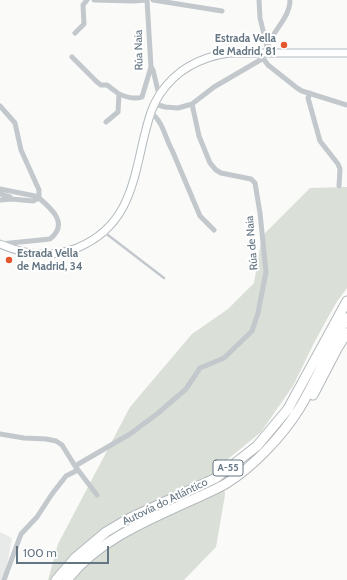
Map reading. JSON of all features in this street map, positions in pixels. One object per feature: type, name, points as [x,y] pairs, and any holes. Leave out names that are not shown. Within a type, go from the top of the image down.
[{"type":"highway","name":"Autovía do Atlántico","points":[[56,580],[75,558],[106,532],[128,519],[216,478],[257,446],[288,409],[347,301]]},
{"type":"highway","name":"Autovía do Atlántico","points":[[68,580],[96,551],[111,541],[133,528],[227,483],[252,464],[282,433],[299,409],[347,318]]},
{"type":"highway","name":"A-55","points":[[252,464],[282,441],[292,430],[302,416],[346,336]]},
{"type":"main road","points":[[0,244],[11,249],[34,254],[60,253],[84,245],[103,232],[115,220],[128,199],[134,183],[151,112],[159,95],[168,83],[180,73],[202,59],[229,53],[347,53]]},
{"type":"street","points":[[75,33],[84,24],[83,5],[87,0]]},
{"type":"street","points":[[94,0],[149,0],[222,12]]},
{"type":"street","name":"Rúa Naia","points":[[72,57],[101,85],[107,85],[118,94],[128,98],[138,99],[142,97],[151,67],[149,0]]},
{"type":"street","points":[[259,0],[264,53],[297,88],[347,104]]},
{"type":"street","points":[[154,104],[178,108],[192,104],[264,53],[269,41],[285,18],[290,0]]},
{"type":"street","points":[[151,67],[159,95]]},
{"type":"street","points":[[310,93],[308,98],[320,141],[338,164],[340,169],[339,186]]},
{"type":"street","points":[[106,122],[118,112],[118,94]]},
{"type":"street","name":"Rúa de Naia","points":[[77,468],[130,434],[157,414],[186,388],[200,368],[224,358],[252,332],[258,313],[266,272],[255,183],[251,179],[221,173],[210,163],[199,136],[192,104]]},
{"type":"street","points":[[0,106],[15,123],[21,150],[39,190],[39,198]]},
{"type":"street","points":[[151,112],[160,122],[166,141],[172,150],[200,216],[214,230]]},
{"type":"street","points":[[0,189],[39,198],[53,209],[57,216],[58,226],[56,234],[50,239],[0,244]]},
{"type":"street","points":[[0,194],[12,198],[33,201],[39,198]]},
{"type":"street","points":[[0,200],[12,198]]},
{"type":"street","points":[[0,434],[56,441],[62,445],[97,495]]},
{"type":"street","points":[[4,580],[21,534],[37,517],[66,476],[77,468]]},
{"type":"lane","points":[[103,232],[164,278]]},
{"type":"shaded area","points":[[347,187],[347,288],[336,303],[315,341],[293,386],[261,432],[222,464],[225,495],[216,547],[184,580],[48,580],[58,544],[130,407],[192,334],[228,309],[254,283],[262,236],[310,188]]},
{"type":"shaded area","points":[[0,532],[12,538],[3,580],[0,580]]},
{"type":"place","name":"Estrada Vella de Madrid, 81","points":[[284,45]]},
{"type":"place","name":"Estrada Vella de Madrid, 34","points":[[9,260]]}]
